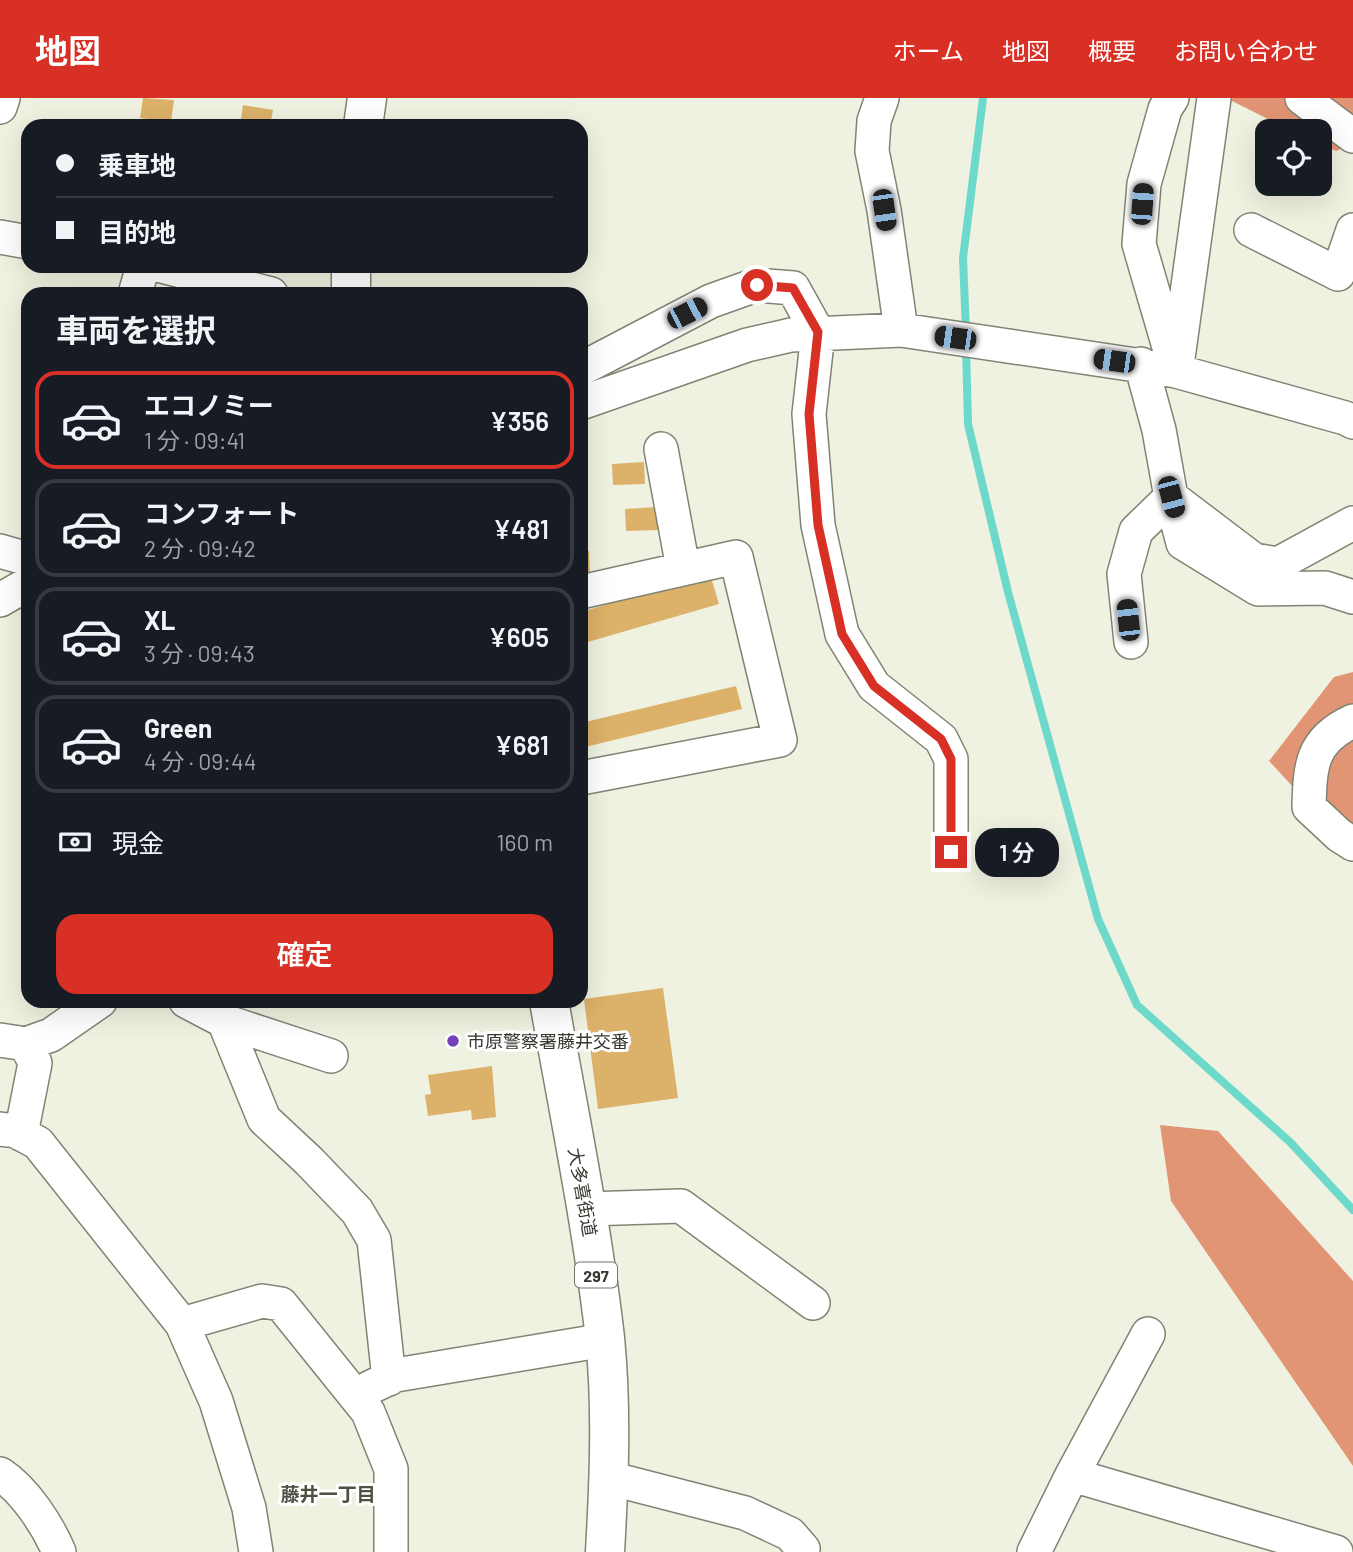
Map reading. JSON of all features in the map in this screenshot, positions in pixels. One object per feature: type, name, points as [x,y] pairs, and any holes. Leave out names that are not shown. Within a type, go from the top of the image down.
[{"type":"highway","points":[[364,119],[367,98]]},
{"type":"highway","name":"大多喜街道","points":[[550,1008],[587,1209],[605,1340],[609,1413],[605,1552]]},
{"type":"street","points":[[0,107],[3,98]]},
{"type":"street","points":[[882,98],[874,121],[872,151],[884,210],[901,330]]},
{"type":"street","points":[[1172,98],[1165,109],[1144,184],[1139,244],[1176,371]]},
{"type":"street","points":[[1176,371],[1214,98]]},
{"type":"street","points":[[1302,98],[1353,136]]},
{"type":"street","points":[[1251,230],[1338,274],[1353,230]]},
{"type":"street","points":[[0,237],[21,241]]},
{"type":"street","points":[[189,273],[244,287]]},
{"type":"street","points":[[588,365],[711,301],[757,285],[793,288],[818,332],[809,414],[818,525],[842,634],[874,686],[941,739],[951,759],[951,852]]},
{"type":"street","points":[[588,401],[747,345],[791,335],[901,330],[1176,371],[1353,422]]},
{"type":"street","points":[[1141,365],[1159,430],[1171,497],[1183,542],[1258,589],[1325,587],[1353,597]]},
{"type":"street","points":[[661,449],[683,568]]},
{"type":"street","points":[[1171,497],[1254,560],[1278,564],[1353,523]]},
{"type":"street","points":[[1131,642],[1124,575],[1136,531],[1171,497]]},
{"type":"street","points":[[0,551],[21,557]]},
{"type":"street","points":[[588,590],[736,556],[780,740],[588,777]]},
{"type":"street","points":[[0,600],[21,588]]},
{"type":"street","points":[[1353,721],[1321,743],[1310,771],[1310,807],[1339,835],[1353,844]]},
{"type":"street","points":[[13,1042],[51,1035],[90,1008]]},
{"type":"street","points":[[199,1008],[224,1021],[331,1056]]},
{"type":"street","points":[[224,1021],[264,1119],[357,1211],[374,1240],[389,1379]]},
{"type":"street","points":[[13,1042],[35,1063],[10,1132],[38,1143],[182,1324],[216,1401],[249,1508],[256,1552]]},
{"type":"street","points":[[587,1209],[681,1206],[813,1303]]},
{"type":"street","points":[[182,1324],[262,1301],[281,1304],[369,1412],[391,1469],[391,1552]]},
{"type":"street","points":[[1034,1552],[1148,1334]]},
{"type":"street","points":[[355,1395],[396,1375],[605,1340]]},
{"type":"street","points":[[0,1474],[10,1480],[49,1529],[59,1552]]},
{"type":"street","points":[[1072,1475],[1336,1552]]},
{"type":"street","points":[[609,1478],[745,1513],[790,1534],[803,1552]]},
{"type":"shaded area","points":[[1226,98],[1353,98],[1353,144],[1336,151],[1332,149],[1332,119],[1268,119]]},
{"type":"shaded area","points":[[1353,672],[1353,852],[1269,761],[1334,677]]},
{"type":"shaded area","points":[[1160,1125],[1218,1131],[1353,1281],[1353,1466],[1171,1201]]},
{"type":"building","points":[[143,98],[174,100],[171,119],[140,118]]},
{"type":"building","points":[[243,105],[273,110],[271,119],[241,119]]},
{"type":"building","points":[[644,462],[645,484],[613,485],[612,464]]},
{"type":"building","points":[[657,507],[658,530],[626,531],[625,509]]},
{"type":"building","points":[[589,551],[590,573],[588,573]]},
{"type":"building","points":[[710,574],[719,604],[588,642],[588,610]]},
{"type":"building","points":[[736,686],[742,709],[588,746],[588,721]]},
{"type":"building","points":[[663,988],[678,1098],[598,1109],[585,1008],[588,1008],[588,998]]},
{"type":"building","points":[[492,1066],[496,1117],[472,1120],[471,1110],[428,1116],[425,1095],[431,1094],[428,1075]]},
{"type":"waterway","points":[[966,331],[963,258],[983,98]]},
{"type":"waterway","points":[[966,348],[968,424],[1008,592],[1098,919],[1137,1005],[1290,1142],[1353,1210]]},
{"type":"place","name":"市原警察署藤井交番","points":[[453,1041]]},
{"type":"district","name":"藤井一丁目","points":[[328,1493]]},
{"type":"route","points":[[757,285],[793,288],[818,332],[809,414],[818,525],[842,634],[874,686],[941,739],[951,759],[951,852]]}]
